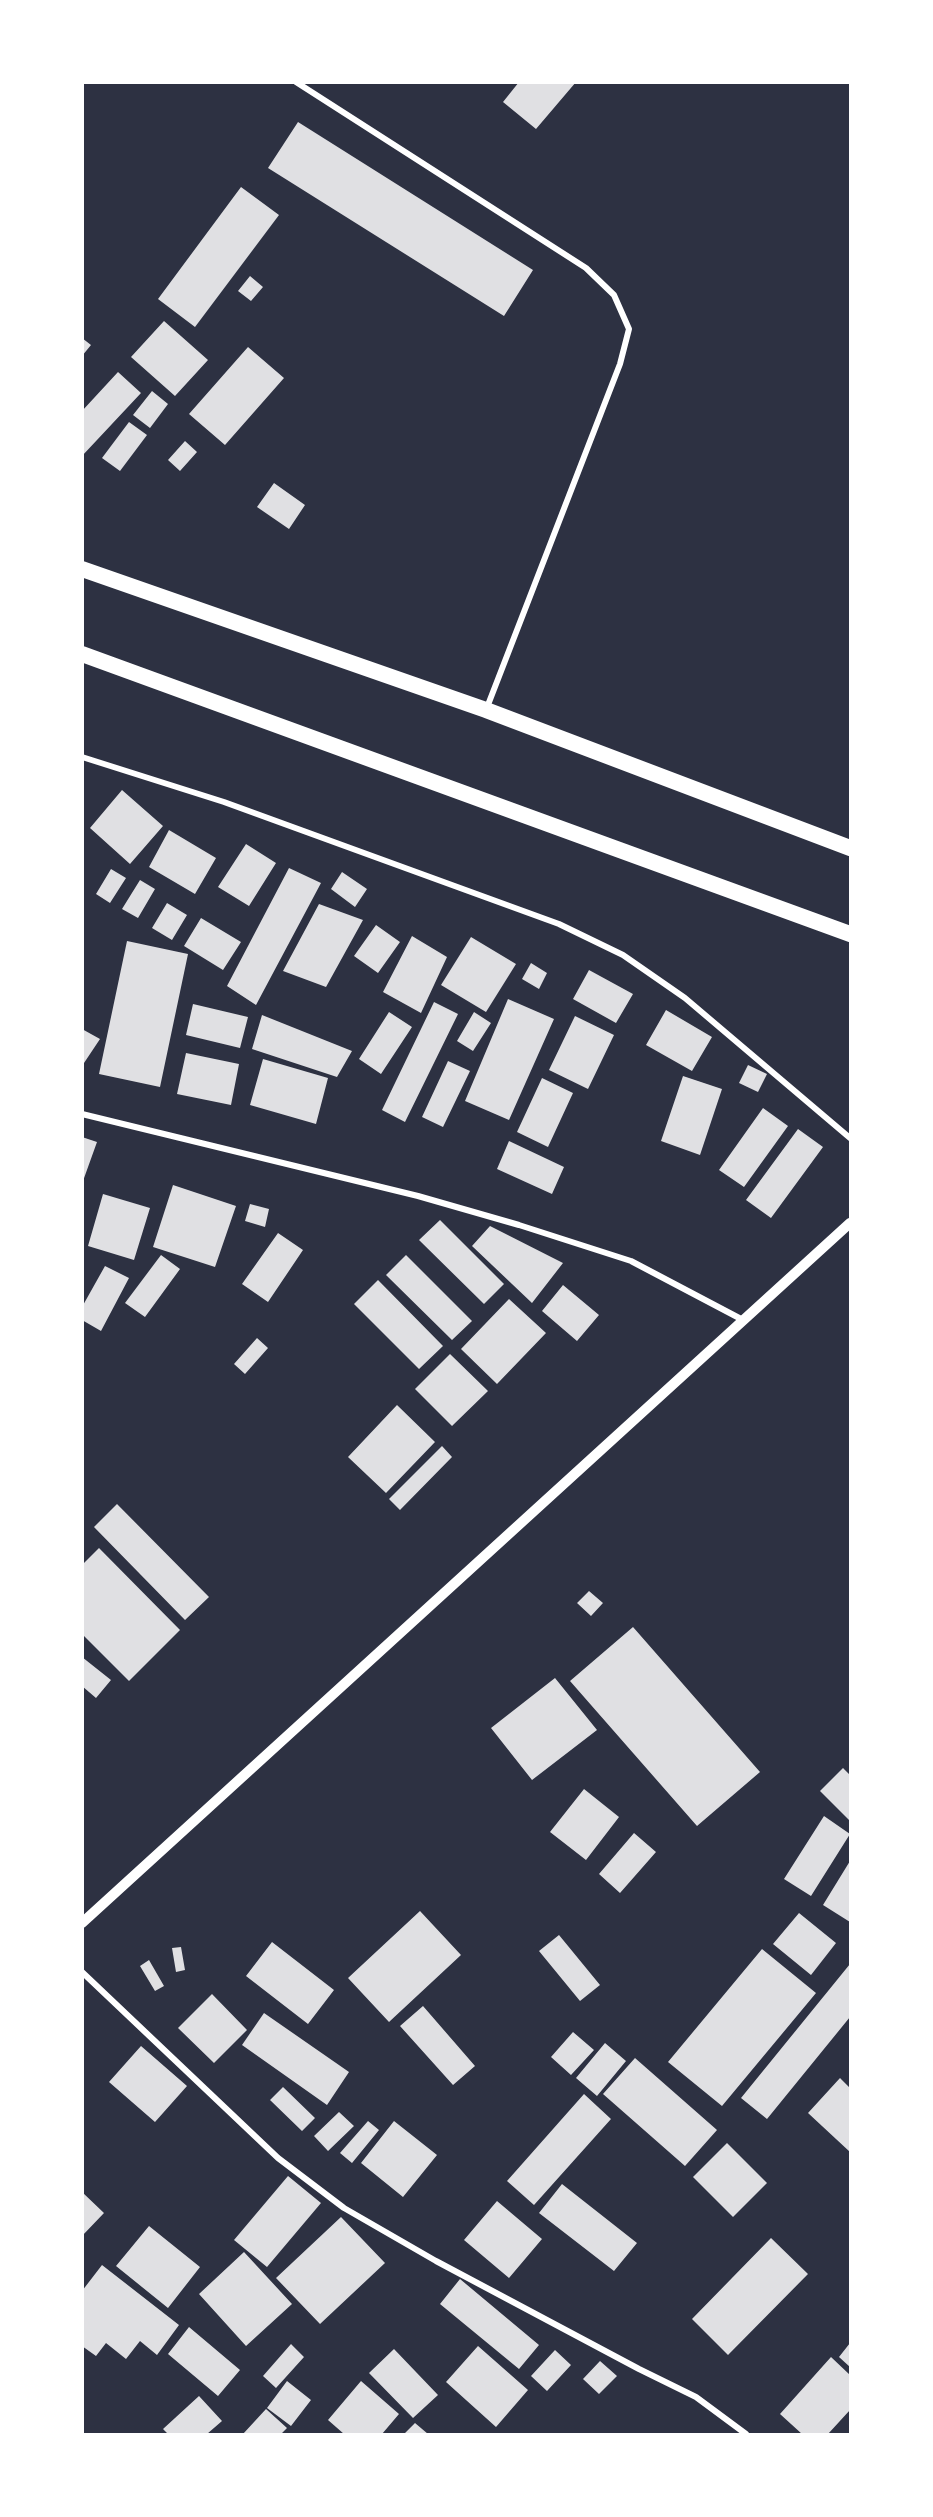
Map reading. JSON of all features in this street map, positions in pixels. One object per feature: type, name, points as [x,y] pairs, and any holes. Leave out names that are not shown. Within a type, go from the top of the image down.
[{"type":"highway","points":[[82,569],[486,710],[850,848]]},
{"type":"highway","points":[[82,654],[850,934]]},
{"type":"street","points":[[296,82],[586,268],[614,295],[629,328],[620,364],[486,710]]},
{"type":"street","points":[[82,757],[224,802],[581,934],[623,955],[685,998],[850,1138]]},
{"type":"street","points":[[82,1114],[418,1196],[519,1225],[631,1262],[743,1320]]},
{"type":"street","points":[[82,1923],[850,1223]]},
{"type":"street","points":[[82,1972],[278,2158],[344,2208],[436,2261],[696,2397],[746,2434]]},
{"type":"building","points":[[519,82],[576,82],[536,129],[503,102]]},
{"type":"building","points":[[298,122],[533,270],[504,316],[268,168]]},
{"type":"building","points":[[241,187],[279,215],[195,327],[158,299]]},
{"type":"building","points":[[250,276],[263,287],[251,301],[238,291]]},
{"type":"building","points":[[164,321],[208,360],[175,396],[131,357]]},
{"type":"building","points":[[82,338],[91,345],[82,356]]},
{"type":"building","points":[[248,347],[284,378],[225,445],[189,414]]},
{"type":"building","points":[[118,372],[141,393],[82,456],[82,411]]},
{"type":"building","points":[[152,391],[168,404],[150,428],[133,415]]},
{"type":"building","points":[[129,422],[147,435],[120,471],[102,458]]},
{"type":"building","points":[[185,441],[197,452],[180,471],[168,460]]},
{"type":"building","points":[[274,483],[305,505],[289,529],[257,507]]},
{"type":"building","points":[[122,790],[163,826],[130,864],[90,828]]},
{"type":"building","points":[[169,830],[216,858],[195,894],[149,867]]},
{"type":"building","points":[[246,844],[276,863],[249,906],[218,887]]},
{"type":"building","points":[[289,868],[321,883],[256,1005],[227,986]]},
{"type":"building","points":[[111,869],[126,878],[110,903],[96,894]]},
{"type":"building","points":[[342,872],[367,889],[355,907],[331,889]]},
{"type":"building","points":[[140,880],[155,889],[138,918],[122,909]]},
{"type":"building","points":[[167,903],[187,915],[172,940],[152,928]]},
{"type":"building","points":[[319,904],[363,920],[326,987],[283,971]]},
{"type":"building","points":[[201,918],[241,942],[223,970],[184,946]]},
{"type":"building","points":[[376,925],[400,942],[378,973],[354,956]]},
{"type":"building","points":[[412,936],[447,957],[421,1013],[383,992]]},
{"type":"building","points":[[471,937],[516,964],[486,1012],[441,985]]},
{"type":"building","points":[[127,941],[188,954],[160,1087],[99,1074]]},
{"type":"building","points":[[531,963],[547,973],[539,989],[522,979]]},
{"type":"building","points":[[589,970],[633,994],[616,1023],[573,999]]},
{"type":"building","points":[[508,999],[554,1019],[509,1120],[465,1101]]},
{"type":"building","points":[[434,1002],[458,1014],[405,1122],[382,1110]]},
{"type":"building","points":[[193,1004],[248,1017],[240,1048],[186,1035]]},
{"type":"building","points":[[666,1010],[712,1037],[692,1071],[646,1045]]},
{"type":"building","points":[[389,1012],[412,1027],[381,1074],[359,1059]]},
{"type":"building","points":[[474,1012],[491,1023],[473,1051],[457,1041]]},
{"type":"building","points":[[262,1015],[352,1051],[337,1077],[252,1049]]},
{"type":"building","points":[[575,1016],[614,1035],[588,1089],[549,1070]]},
{"type":"building","points":[[82,1029],[100,1039],[82,1066]]},
{"type":"building","points":[[186,1053],[239,1064],[231,1105],[177,1094]]},
{"type":"building","points":[[263,1059],[328,1078],[316,1124],[250,1105]]},
{"type":"building","points":[[448,1061],[470,1071],[443,1127],[422,1117]]},
{"type":"building","points":[[748,1065],[767,1074],[758,1092],[739,1083]]},
{"type":"building","points":[[683,1076],[722,1089],[700,1155],[661,1141]]},
{"type":"building","points":[[542,1078],[573,1093],[548,1147],[517,1132]]},
{"type":"building","points":[[763,1108],[788,1126],[744,1187],[719,1170]]},
{"type":"building","points":[[798,1129],[823,1147],[771,1218],[746,1200]]},
{"type":"building","points":[[82,1137],[97,1142],[83,1181],[82,1181]]},
{"type":"building","points":[[509,1141],[564,1167],[552,1194],[497,1169]]},
{"type":"building","points":[[173,1185],[236,1206],[215,1267],[153,1247]]},
{"type":"building","points":[[103,1194],[150,1208],[134,1260],[88,1246]]},
{"type":"building","points":[[250,1204],[269,1209],[265,1227],[245,1221]]},
{"type":"building","points":[[440,1220],[504,1284],[484,1304],[419,1240]]},
{"type":"building","points":[[490,1226],[563,1263],[532,1303],[472,1246]]},
{"type":"building","points":[[278,1233],[303,1250],[268,1302],[242,1284]]},
{"type":"building","points":[[161,1255],[180,1269],[145,1317],[125,1303]]},
{"type":"building","points":[[406,1255],[472,1321],[452,1340],[386,1275]]},
{"type":"building","points":[[105,1266],[129,1278],[101,1331],[82,1320],[82,1307]]},
{"type":"building","points":[[378,1280],[443,1346],[419,1369],[354,1304]]},
{"type":"building","points":[[563,1285],[599,1315],[577,1341],[542,1311]]},
{"type":"building","points":[[509,1299],[546,1333],[497,1384],[461,1349]]},
{"type":"building","points":[[257,1338],[268,1348],[245,1374],[234,1364]]},
{"type":"building","points":[[450,1354],[488,1391],[452,1426],[415,1389]]},
{"type":"building","points":[[397,1405],[435,1442],[386,1493],[348,1457]]},
{"type":"building","points":[[442,1446],[452,1457],[400,1510],[389,1499]]},
{"type":"building","points":[[117,1504],[209,1597],[185,1620],[94,1527]]},
{"type":"building","points":[[99,1548],[180,1630],[129,1681],[82,1634],[82,1565]]},
{"type":"building","points":[[589,1591],[603,1603],[591,1616],[577,1603]]},
{"type":"building","points":[[633,1627],[760,1772],[697,1826],[570,1681]]},
{"type":"building","points":[[82,1657],[111,1680],[96,1698],[82,1686]]},
{"type":"building","points":[[555,1678],[597,1730],[532,1780],[491,1728]]},
{"type":"building","points":[[843,1768],[850,1775],[850,1821],[820,1791]]},
{"type":"building","points":[[584,1789],[619,1817],[586,1860],[550,1832]]},
{"type":"building","points":[[824,1816],[850,1834],[811,1896],[784,1879]]},
{"type":"building","points":[[634,1833],[656,1852],[620,1893],[599,1874]]},
{"type":"building","points":[[850,1861],[850,1922],[823,1905]]},
{"type":"building","points":[[420,1911],[461,1955],[389,2022],[348,1978]]},
{"type":"building","points":[[799,1913],[836,1943],[811,1975],[773,1944]]},
{"type":"building","points":[[559,1935],[600,1985],[580,2001],[539,1951]]},
{"type":"building","points":[[272,1942],[334,1990],[308,2024],[246,1976]]},
{"type":"building","points":[[181,1947],[185,1970],[176,1972],[172,1948]]},
{"type":"building","points":[[762,1949],[816,1993],[722,2106],[668,2062]]},
{"type":"building","points":[[149,1960],[164,1986],[155,1991],[140,1966]]},
{"type":"building","points":[[850,1964],[850,2017],[767,2119],[741,2098]]},
{"type":"building","points":[[212,1994],[247,2030],[214,2063],[178,2028]]},
{"type":"building","points":[[423,2006],[475,2066],[453,2085],[400,2026]]},
{"type":"building","points":[[264,2013],[349,2072],[327,2105],[242,2045]]},
{"type":"building","points":[[573,2032],[594,2050],[571,2075],[551,2057]]},
{"type":"building","points":[[605,2043],[626,2061],[597,2096],[576,2078]]},
{"type":"building","points":[[141,2046],[187,2086],[155,2122],[109,2082]]},
{"type":"building","points":[[635,2058],[717,2130],[685,2166],[603,2094]]},
{"type":"building","points":[[840,2078],[850,2088],[850,2152],[808,2113]]},
{"type":"building","points":[[283,2087],[315,2118],[302,2131],[270,2100]]},
{"type":"building","points":[[584,2094],[611,2119],[534,2205],[507,2181]]},
{"type":"building","points":[[339,2112],[354,2126],[328,2151],[314,2136]]},
{"type":"building","points":[[368,2121],[379,2130],[352,2163],[340,2153]]},
{"type":"building","points":[[394,2121],[437,2155],[403,2197],[361,2163]]},
{"type":"building","points":[[727,2143],[767,2183],[733,2217],[693,2177]]},
{"type":"building","points":[[288,2176],[321,2203],[267,2267],[234,2240]]},
{"type":"building","points":[[562,2184],[637,2243],[614,2271],[539,2213]]},
{"type":"building","points":[[82,2192],[104,2213],[82,2236]]},
{"type":"building","points":[[497,2201],[542,2239],[509,2278],[464,2240]]},
{"type":"building","points":[[341,2217],[385,2263],[320,2324],[276,2278]]},
{"type":"building","points":[[149,2226],[200,2267],[168,2308],[116,2266]]},
{"type":"building","points":[[771,2238],[808,2274],[728,2355],[692,2319]]},
{"type":"building","points":[[244,2252],[292,2304],[246,2346],[199,2294]]},
{"type":"building","points":[[102,2265],[179,2325],[157,2355],[140,2341],[126,2359],[106,2343],[96,2356],[82,2346],[82,2291]]},
{"type":"building","points":[[460,2279],[539,2345],[519,2369],[440,2304]]},
{"type":"building","points":[[189,2327],[240,2370],[218,2396],[168,2354]]},
{"type":"building","points":[[850,2343],[850,2367],[839,2357]]},
{"type":"building","points":[[291,2344],[304,2357],[276,2388],[263,2376]]},
{"type":"building","points":[[478,2346],[528,2390],[496,2427],[446,2382]]},
{"type":"building","points":[[394,2349],[438,2395],[413,2418],[369,2373]]},
{"type":"building","points":[[555,2350],[571,2365],[547,2391],[531,2376]]},
{"type":"building","points":[[831,2357],[850,2375],[850,2410],[828,2434],[802,2434],[780,2414]]},
{"type":"building","points":[[600,2361],[617,2376],[599,2394],[583,2379]]},
{"type":"building","points":[[287,2381],[311,2400],[291,2426],[267,2408]]},
{"type":"building","points":[[361,2381],[399,2414],[382,2434],[344,2434],[328,2420]]},
{"type":"building","points":[[199,2396],[222,2421],[207,2434],[168,2434],[163,2429]]},
{"type":"building","points":[[266,2409],[287,2428],[281,2434],[243,2434]]},
{"type":"building","points":[[415,2423],[428,2434],[404,2434]]}]
